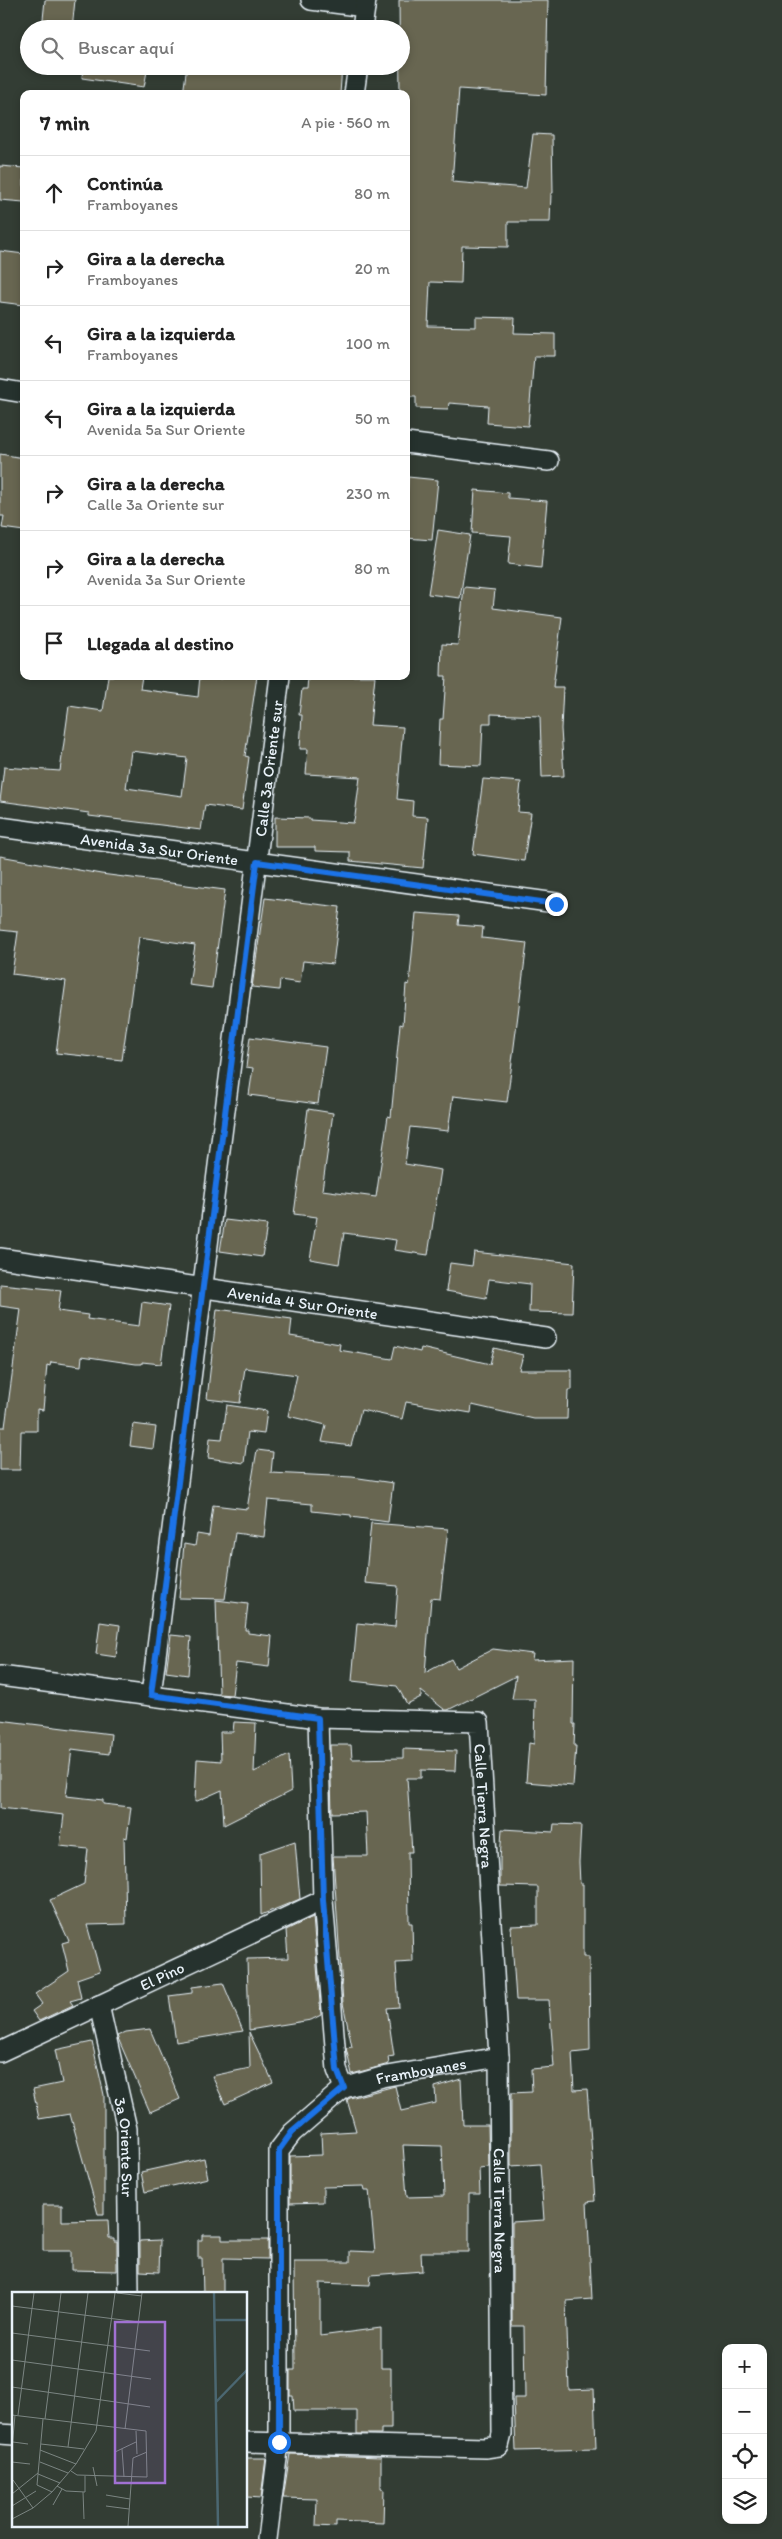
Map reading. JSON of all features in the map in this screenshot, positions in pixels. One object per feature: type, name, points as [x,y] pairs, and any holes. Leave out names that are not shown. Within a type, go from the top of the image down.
[{"type":"street","points":[[311,0],[365,4],[363,20]]},
{"type":"street","points":[[355,90],[357,75]]},
{"type":"street","points":[[0,389],[20,392]]},
{"type":"street","points":[[410,444],[549,461]]},
{"type":"street","name":"Calle 3a Oriente sur","points":[[151,1695],[280,680]]},
{"type":"street","name":"Avenida 3a Sur Oriente","points":[[0,827],[556,904]]},
{"type":"street","name":"Avenida 4 Sur Oriente","points":[[0,1258],[546,1338]]},
{"type":"street","points":[[0,1676],[318,1718],[323,1900],[337,2070],[344,2088]]},
{"type":"street","name":"Calle Tierra Negra","points":[[248,2442],[486,2448],[499,2446],[502,2434],[499,2058],[479,1722],[318,1718]]},
{"type":"street","name":"El Pino","points":[[0,2052],[323,1900]]},
{"type":"street","name":"3a Oriente Sur","points":[[99,2005],[128,2129],[129,2292]]},
{"type":"street","name":"Framboyanes","points":[[267,2539],[279,2442],[279,2150],[292,2132],[344,2088],[382,2077],[499,2058]]},
{"type":"building","points":[[45,0],[75,0],[73,20],[43,20]]},
{"type":"building","points":[[399,0],[548,0],[546,95],[459,89],[452,182],[526,188],[533,134],[552,135],[553,193],[551,193],[550,222],[508,222],[508,247],[462,246],[461,283],[430,282],[428,326],[476,327],[476,317],[515,318],[514,333],[555,334],[555,356],[534,356],[528,426],[487,423],[488,406],[449,403],[448,409],[416,408],[416,397],[410,397],[410,90],[400,90],[400,75],[410,75],[410,20],[399,20]]},
{"type":"building","points":[[82,75],[146,75],[144,87],[82,78]]},
{"type":"building","points":[[186,75],[341,75],[340,90],[184,90]]},
{"type":"building","points":[[0,166],[20,168],[20,202],[0,200]]},
{"type":"building","points":[[0,251],[20,254],[20,304],[0,302]]},
{"type":"building","points":[[0,454],[20,457],[20,530],[2,528],[4,516],[0,516]]},
{"type":"building","points":[[410,477],[438,480],[432,540],[410,538]]},
{"type":"building","points":[[475,490],[508,493],[508,498],[547,501],[541,568],[508,564],[511,536],[472,533]]},
{"type":"building","points":[[438,530],[470,535],[460,598],[428,594]]},
{"type":"building","points":[[464,587],[495,590],[493,608],[562,617],[553,687],[563,687],[561,729],[564,776],[542,777],[540,716],[491,714],[491,723],[483,723],[481,766],[438,764],[440,719],[443,719],[446,676],[441,676],[442,644],[458,645]]},
{"type":"building","points":[[107,680],[141,680],[140,689],[198,697],[200,680],[256,680],[245,756],[249,757],[242,810],[205,805],[201,830],[89,816],[89,813],[0,801],[4,767],[60,771],[69,706],[103,711]],"holes":[[[131,751],[187,758],[182,796],[126,788]]]},
{"type":"building","points":[[308,680],[375,680],[370,725],[403,727],[397,799],[413,801],[412,816],[428,817],[423,868],[350,861],[350,852],[315,851],[315,847],[275,847],[275,817],[310,818],[310,820],[353,823],[355,816],[360,777],[306,774],[308,749],[300,749],[302,715],[299,715],[302,689],[307,689]]},
{"type":"building","points":[[483,779],[521,782],[518,812],[531,813],[524,861],[473,854]]},
{"type":"building","points":[[0,856],[101,874],[225,890],[212,988],[189,985],[195,945],[139,937],[122,1060],[56,1053],[66,981],[12,974],[18,932],[0,930]]},
{"type":"building","points":[[265,898],[340,907],[333,964],[303,961],[300,983],[280,980],[279,990],[252,987]]},
{"type":"building","points":[[416,913],[459,916],[458,925],[483,927],[482,938],[527,943],[507,1102],[453,1096],[448,1131],[410,1127],[405,1164],[441,1170],[428,1255],[394,1250],[396,1240],[344,1233],[339,1264],[310,1259],[317,1217],[294,1214],[308,1109],[333,1113],[322,1190],[376,1197],[388,1116],[391,1117],[400,1024],[403,1025],[406,984],[409,985]]},
{"type":"building","points":[[250,1037],[326,1047],[318,1104],[249,1095],[253,1068],[246,1067]]},
{"type":"building","points":[[225,1220],[267,1225],[262,1257],[220,1251]]},
{"type":"building","points":[[474,1252],[574,1263],[572,1313],[529,1312],[530,1284],[489,1279],[486,1298],[446,1291],[450,1263],[472,1266]]},
{"type":"building","points":[[0,1284],[61,1290],[58,1311],[88,1315],[87,1319],[139,1326],[142,1302],[169,1306],[161,1364],[142,1362],[142,1364],[136,1364],[82,1356],[81,1366],[51,1362],[50,1366],[47,1365],[43,1410],[37,1409],[37,1431],[21,1431],[20,1470],[0,1470],[0,1427],[5,1427],[21,1309],[0,1306]]},
{"type":"building","points":[[217,1309],[292,1319],[290,1336],[340,1344],[339,1350],[392,1359],[395,1346],[420,1352],[421,1348],[490,1364],[494,1348],[523,1355],[519,1370],[572,1370],[572,1390],[568,1390],[567,1419],[534,1419],[472,1405],[471,1413],[406,1402],[402,1419],[361,1410],[351,1446],[322,1442],[326,1425],[288,1416],[297,1375],[245,1368],[240,1403],[207,1399]]},
{"type":"building","points":[[227,1405],[267,1411],[264,1434],[248,1432],[244,1463],[208,1458],[210,1438],[222,1439]]},
{"type":"building","points":[[133,1424],[156,1427],[153,1449],[130,1446]]},
{"type":"building","points":[[257,1450],[273,1452],[271,1473],[352,1477],[393,1483],[388,1522],[351,1517],[351,1515],[312,1511],[312,1504],[268,1500],[264,1537],[235,1533],[225,1599],[179,1598],[184,1544],[195,1546],[197,1534],[209,1536],[213,1505],[247,1509]]},
{"type":"building","points":[[371,1523],[448,1529],[440,1599],[431,1598],[425,1673],[451,1659],[456,1668],[493,1649],[533,1654],[532,1660],[574,1658],[573,1724],[575,1724],[574,1746],[576,1746],[573,1786],[526,1782],[529,1743],[534,1744],[535,1699],[512,1699],[516,1676],[448,1710],[445,1710],[421,1691],[421,1697],[407,1704],[397,1686],[352,1681],[357,1623],[395,1627],[398,1586],[365,1583]]},
{"type":"building","points":[[216,1600],[248,1604],[245,1630],[248,1630],[248,1633],[272,1636],[269,1667],[236,1663],[232,1695],[219,1694]]},
{"type":"building","points":[[100,1622],[120,1625],[116,1657],[96,1654]]},
{"type":"building","points":[[171,1635],[191,1637],[188,1675],[166,1672]]},
{"type":"building","points":[[0,1720],[111,1734],[109,1754],[72,1749],[66,1796],[103,1800],[103,1804],[131,1807],[127,1838],[124,1837],[126,1924],[87,1925],[100,1971],[77,1979],[81,1998],[70,2001],[73,2005],[39,2021],[32,2011],[42,2004],[35,1994],[69,1971],[62,1943],[69,1941],[50,1900],[84,1884],[88,1849],[60,1846],[64,1815],[0,1808]]},
{"type":"building","points":[[234,1722],[256,1723],[254,1772],[289,1755],[291,1791],[224,1825],[222,1790],[195,1802],[197,1759],[221,1761],[220,1732],[233,1732]]},
{"type":"building","points":[[330,1745],[351,1745],[352,1759],[403,1758],[403,1749],[456,1751],[455,1771],[421,1770],[421,1778],[407,1778],[412,1852],[408,1852],[409,1923],[412,1923],[413,1962],[396,1963],[399,2007],[387,2008],[394,2056],[388,2057],[389,2064],[352,2074],[346,2048],[352,2047],[343,2003],[333,1856],[368,1856],[366,1812],[332,1813]]},
{"type":"building","points":[[554,1824],[581,1825],[579,1862],[580,1884],[583,1884],[583,1957],[589,1957],[590,2051],[572,2053],[574,2090],[587,2089],[595,2201],[587,2202],[592,2299],[566,2301],[569,2390],[594,2389],[596,2449],[516,2451],[514,2398],[525,2398],[524,2326],[512,2326],[512,2222],[544,2220],[540,2164],[511,2166],[511,2093],[532,2092],[531,2069],[554,2067],[549,2000],[516,2000],[511,1926],[538,1925],[538,1887],[500,1886],[500,1859],[502,1829],[553,1832]]},
{"type":"building","points":[[295,1841],[300,1899],[261,1915],[260,1853]]},
{"type":"building","points":[[313,1917],[321,2015],[311,2020],[249,2030],[247,1959],[288,1958],[286,1930]]},
{"type":"building","points":[[223,1983],[243,2031],[176,2042],[169,1996],[192,1993],[192,1987]]},
{"type":"building","points":[[150,2029],[180,2099],[150,2112],[117,2036],[126,2032]]},
{"type":"building","points":[[249,2032],[273,2082],[225,2104],[212,2076],[250,2068]]},
{"type":"building","points":[[92,2042],[104,2095],[104,2214],[98,2214],[70,2114],[39,2119],[33,2089],[62,2083],[55,2050]]},
{"type":"building","points":[[461,2079],[463,2125],[488,2125],[489,2167],[479,2168],[480,2194],[469,2194],[469,2252],[421,2252],[422,2271],[371,2275],[370,2285],[320,2283],[320,2336],[381,2328],[381,2368],[391,2368],[391,2429],[381,2429],[381,2434],[357,2434],[357,2411],[294,2411],[293,2395],[290,2395],[290,2370],[295,2370],[294,2262],[350,2262],[350,2251],[375,2252],[369,2190],[365,2190],[364,2186],[323,2187],[323,2202],[290,2203],[290,2156],[322,2155],[321,2133],[356,2131],[347,2100],[350,2098],[395,2086],[401,2111],[436,2103],[435,2087]],"holes":[[[403,2145],[442,2146],[444,2196],[407,2197]]]},
{"type":"building","points":[[204,2158],[208,2178],[145,2192],[141,2172]]},
{"type":"building","points":[[43,2205],[62,2205],[62,2221],[108,2220],[109,2238],[114,2238],[114,2241],[117,2241],[117,2271],[71,2270],[71,2251],[43,2251]]},
{"type":"building","points":[[202,2235],[222,2235],[222,2240],[268,2240],[268,2259],[223,2258],[223,2292],[203,2292],[202,2258],[198,2258],[198,2240],[202,2240]]},
{"type":"building","points":[[160,2240],[159,2272],[140,2271],[140,2241]]},
{"type":"building","points":[[290,2454],[381,2457],[381,2488],[384,2489],[383,2523],[336,2521],[336,2527],[316,2526],[317,2499],[283,2498]]},
{"type":"building","points":[[248,2458],[266,2458],[261,2498],[248,2497]]},
{"type":"route","points":[[279,2442],[279,2150],[292,2132],[344,2088],[337,2070],[323,1900],[318,1718],[151,1695],[257,862],[556,904]]}]
